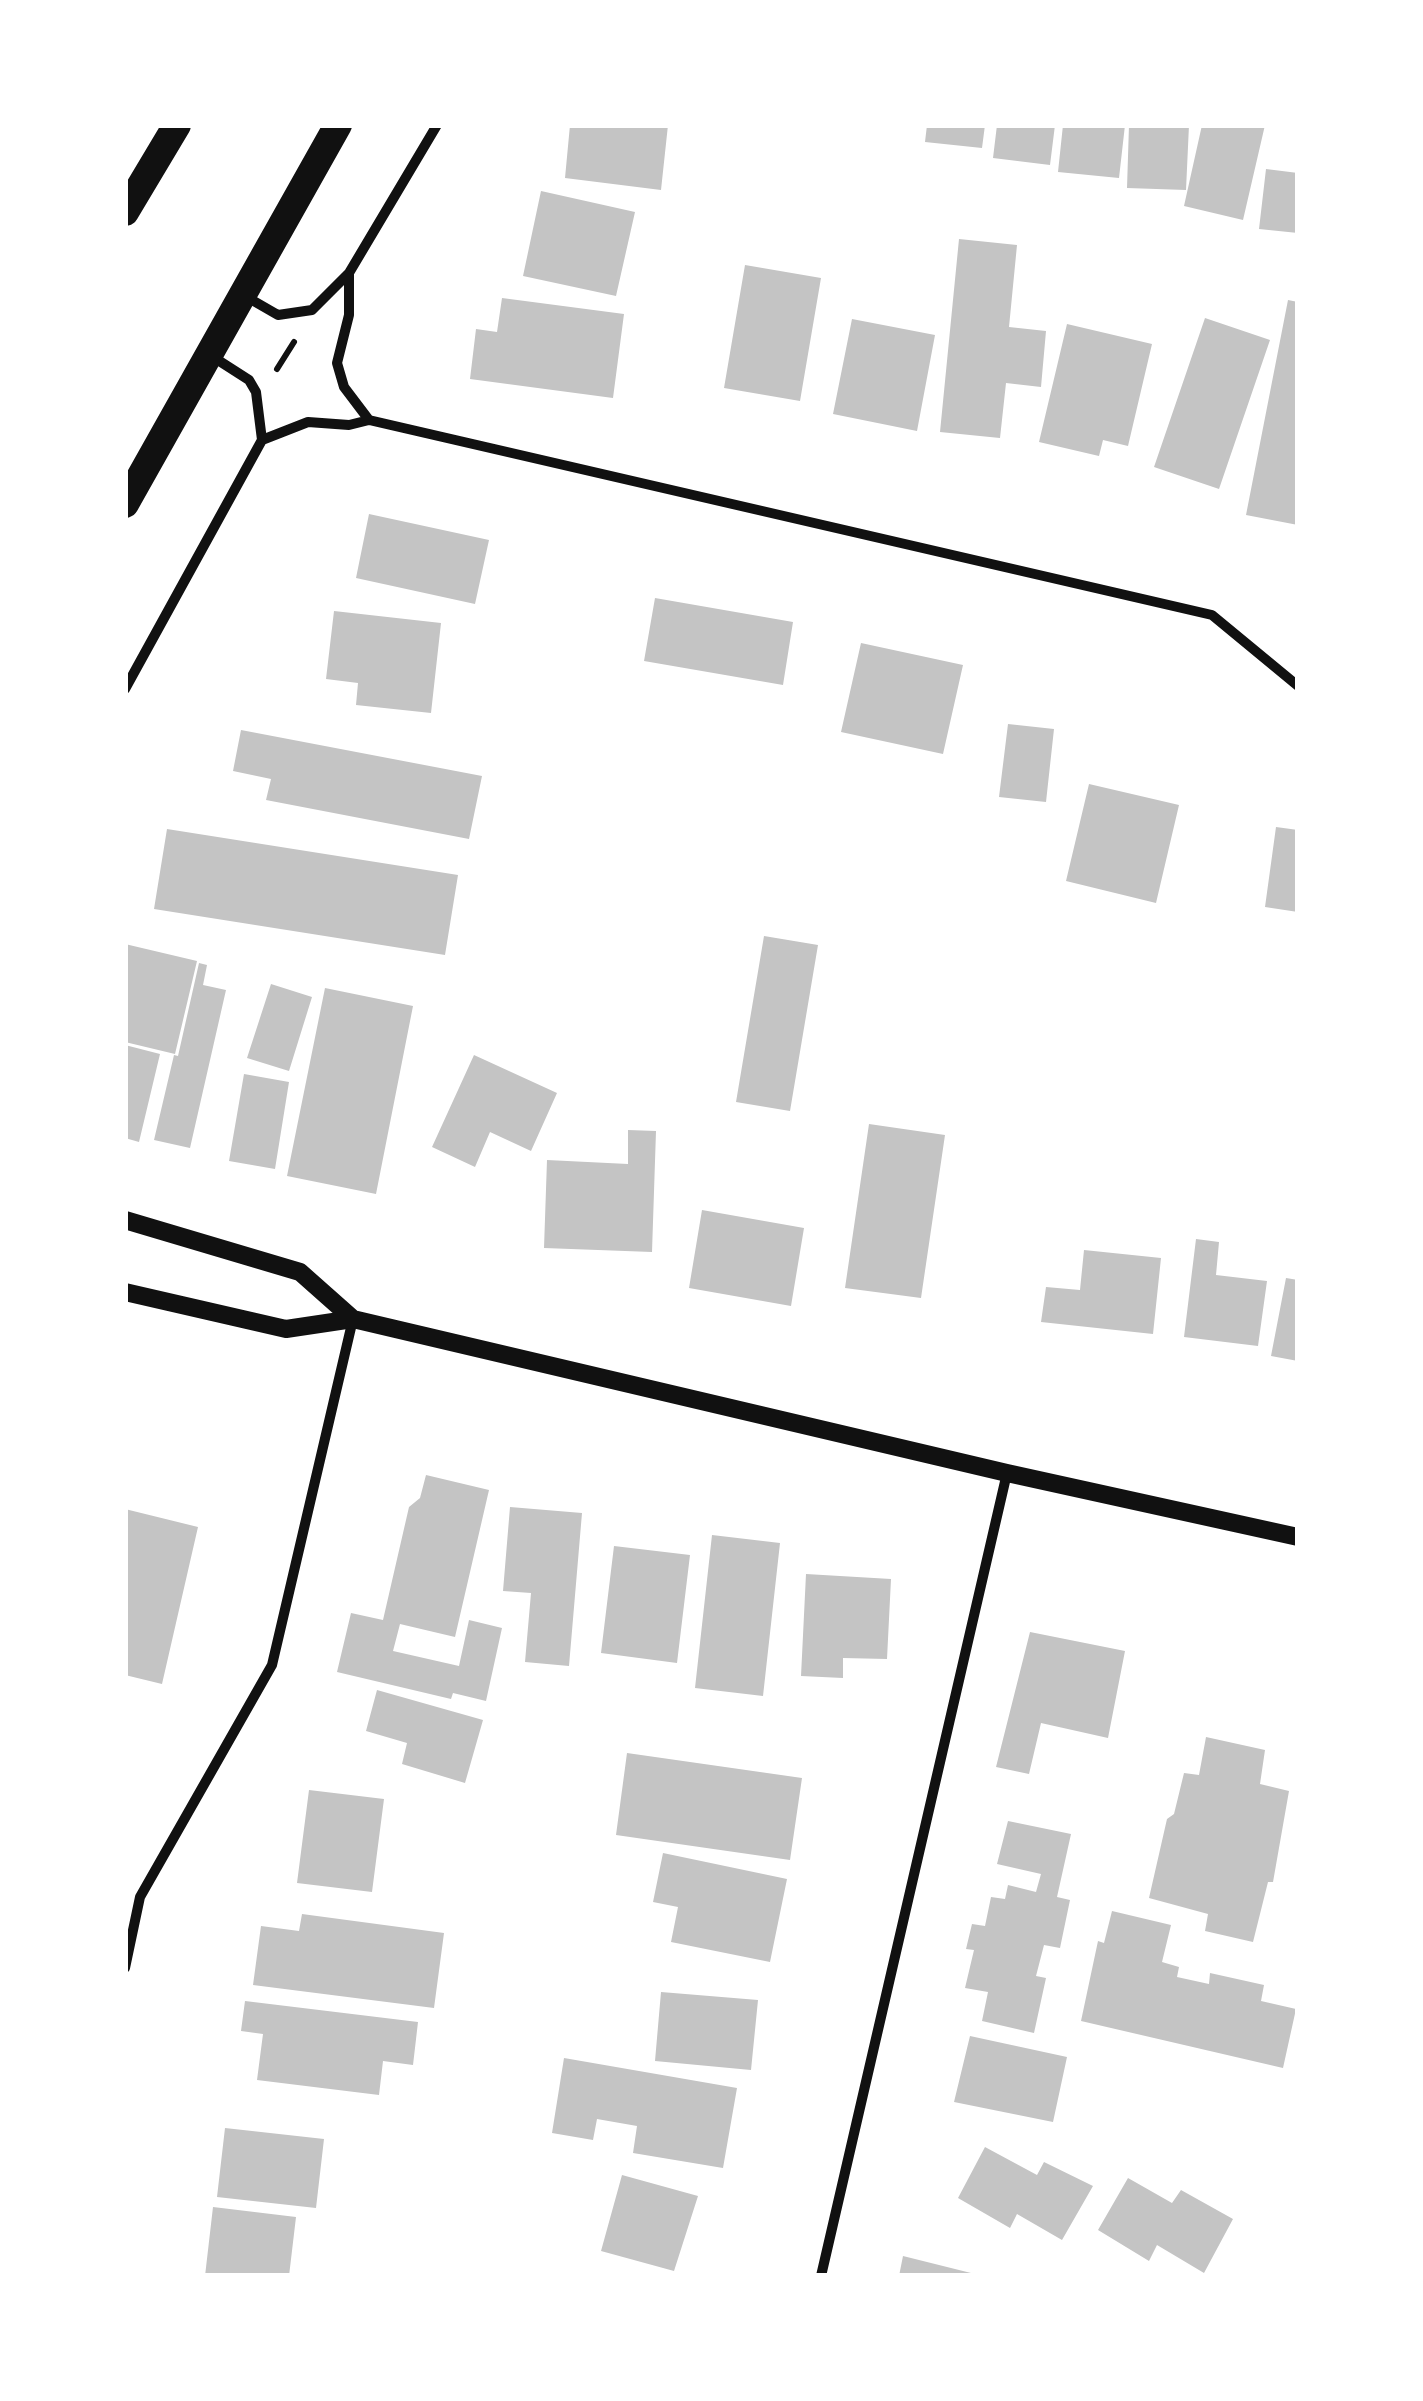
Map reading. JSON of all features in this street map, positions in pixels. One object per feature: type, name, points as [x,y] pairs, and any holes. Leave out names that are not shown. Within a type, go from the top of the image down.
[{"type":"highway","points":[[125,212],[178,125]]},
{"type":"highway","points":[[125,504],[338,125]]},
{"type":"street","points":[[244,295],[278,315],[312,310],[349,274],[437,125]]},
{"type":"street","points":[[349,274],[349,315],[336,363],[344,388],[369,420]]},
{"type":"street","points":[[125,689],[262,440],[258,401],[249,380],[210,354]]},
{"type":"street","points":[[262,440],[308,422],[349,425],[369,420],[1212,615],[1298,686]]},
{"type":"street","points":[[125,1220],[300,1272],[353,1319]]},
{"type":"street","points":[[125,1292],[286,1330],[353,1319],[1007,1473],[1298,1537]]},
{"type":"street","points":[[125,1968],[140,1897],[272,1665],[353,1319]]},
{"type":"street","points":[[820,2276],[1007,1473]]},
{"type":"path","points":[[258,401],[312,310]]},
{"type":"building","points":[[570,125],[668,125],[661,190],[565,178]]},
{"type":"building","points":[[927,125],[985,125],[982,148],[925,142]]},
{"type":"building","points":[[997,125],[1055,125],[1050,165],[993,158]]},
{"type":"building","points":[[1063,125],[1125,125],[1119,178],[1058,172]]},
{"type":"building","points":[[1129,125],[1189,125],[1186,190],[1127,188]]},
{"type":"building","points":[[1202,125],[1265,125],[1243,220],[1184,206]]},
{"type":"building","points":[[1266,169],[1298,173],[1298,233],[1259,229]]},
{"type":"building","points":[[541,191],[635,212],[616,296],[523,276]]},
{"type":"building","points":[[959,239],[1017,245],[1009,327],[1046,331],[1041,387],[1006,383],[1000,438],[940,432]]},
{"type":"building","points":[[745,265],[821,278],[800,401],[724,388]]},
{"type":"building","points":[[502,298],[624,314],[613,398],[470,379],[476,329],[497,332]]},
{"type":"building","points":[[1288,300],[1298,302],[1298,525],[1246,515]]},
{"type":"building","points":[[1205,318],[1270,340],[1219,489],[1154,467]]},
{"type":"building","points":[[852,319],[935,335],[917,431],[833,414]]},
{"type":"building","points":[[1067,324],[1152,344],[1128,446],[1103,440],[1099,456],[1039,442]]},
{"type":"building","points":[[369,514],[489,540],[475,604],[356,578]]},
{"type":"building","points":[[655,598],[793,622],[783,685],[644,661]]},
{"type":"building","points":[[334,611],[441,623],[431,713],[356,705],[358,683],[326,679]]},
{"type":"building","points":[[861,643],[963,665],[943,754],[841,732]]},
{"type":"building","points":[[1008,724],[1054,729],[1046,802],[999,797]]},
{"type":"building","points":[[241,730],[482,776],[469,839],[266,800],[271,779],[233,771]]},
{"type":"building","points":[[1089,784],[1179,805],[1156,903],[1066,881]]},
{"type":"building","points":[[1276,827],[1298,830],[1298,912],[1265,907]]},
{"type":"building","points":[[167,829],[458,875],[445,955],[154,909]]},
{"type":"building","points":[[764,936],[818,945],[790,1111],[736,1102]]},
{"type":"building","points":[[125,944],[197,961],[175,1054],[125,1042]]},
{"type":"building","points":[[199,963],[207,965],[203,985],[226,990],[190,1148],[154,1140]]},
{"type":"building","points":[[271,984],[312,997],[289,1071],[247,1058]]},
{"type":"building","points":[[325,988],[413,1006],[376,1194],[287,1176]]},
{"type":"building","points":[[125,1045],[160,1054],[139,1142],[125,1138]]},
{"type":"building","points":[[474,1055],[557,1093],[531,1151],[490,1132],[475,1167],[432,1147]]},
{"type":"building","points":[[244,1074],[289,1082],[275,1169],[229,1161]]},
{"type":"building","points":[[869,1124],[945,1135],[921,1298],[845,1288]]},
{"type":"building","points":[[628,1130],[656,1131],[652,1252],[544,1248],[547,1160],[628,1164]]},
{"type":"building","points":[[702,1210],[804,1228],[791,1306],[689,1288]]},
{"type":"building","points":[[1196,1239],[1219,1242],[1216,1275],[1267,1281],[1258,1346],[1184,1337]]},
{"type":"building","points":[[1084,1250],[1161,1258],[1153,1334],[1041,1322],[1046,1287],[1080,1290]]},
{"type":"building","points":[[1286,1278],[1298,1280],[1298,1361],[1271,1356]]},
{"type":"building","points":[[426,1475],[489,1490],[455,1637],[400,1624],[393,1651],[459,1666],[469,1620],[502,1628],[486,1701],[453,1693],[451,1699],[337,1672],[351,1613],[383,1620],[409,1507],[420,1498]]},
{"type":"building","points":[[510,1507],[582,1513],[569,1666],[525,1662],[531,1593],[503,1591]]},
{"type":"building","points":[[125,1509],[198,1527],[162,1684],[125,1675]]},
{"type":"building","points":[[712,1535],[780,1543],[763,1696],[695,1688]]},
{"type":"building","points":[[614,1546],[690,1555],[677,1663],[601,1653]]},
{"type":"building","points":[[806,1574],[891,1579],[887,1659],[843,1658],[843,1678],[801,1676]]},
{"type":"building","points":[[1030,1632],[1125,1651],[1108,1738],[1041,1723],[1029,1774],[996,1767]]},
{"type":"building","points":[[377,1690],[483,1720],[465,1783],[402,1764],[407,1743],[366,1731]]},
{"type":"building","points":[[1206,1737],[1265,1750],[1260,1784],[1289,1791],[1273,1882],[1268,1882],[1253,1942],[1205,1931],[1208,1914],[1149,1898],[1167,1819],[1174,1814],[1184,1773],[1199,1775]]},
{"type":"building","points":[[627,1753],[802,1778],[790,1860],[616,1835]]},
{"type":"building","points":[[309,1790],[384,1799],[372,1892],[297,1883]]},
{"type":"building","points":[[1008,1821],[1071,1834],[1057,1897],[1070,1900],[1060,1948],[1044,1945],[1036,1976],[1046,1978],[1034,2033],[982,2021],[988,1992],[965,1988],[974,1950],[966,1949],[972,1924],[985,1926],[991,1897],[1005,1899],[1008,1885],[1036,1892],[1041,1874],[997,1864]]},
{"type":"building","points":[[663,1853],[787,1879],[770,1962],[671,1942],[678,1907],[653,1902]]},
{"type":"building","points":[[1112,1911],[1171,1925],[1162,1962],[1179,1967],[1177,1977],[1209,1984],[1210,1973],[1264,1985],[1261,2001],[1296,2009],[1283,2068],[1081,2021],[1098,1941],[1104,1943]]},
{"type":"building","points":[[302,1914],[444,1933],[434,2008],[253,1985],[261,1926],[299,1931]]},
{"type":"building","points":[[661,1992],[758,2000],[751,2070],[655,2061]]},
{"type":"building","points":[[245,2001],[418,2022],[413,2065],[383,2061],[379,2095],[257,2080],[263,2034],[241,2031]]},
{"type":"building","points":[[970,2036],[1067,2057],[1053,2122],[954,2102]]},
{"type":"building","points":[[564,2058],[737,2088],[723,2168],[633,2153],[637,2126],[597,2119],[593,2140],[552,2133]]},
{"type":"building","points":[[225,2128],[324,2139],[316,2208],[217,2197]]},
{"type":"building","points":[[985,2147],[1037,2175],[1044,2162],[1093,2186],[1062,2240],[1017,2214],[1010,2228],[958,2198]]},
{"type":"building","points":[[622,2175],[698,2196],[674,2271],[601,2251]]},
{"type":"building","points":[[1128,2178],[1172,2203],[1181,2190],[1233,2219],[1204,2273],[1157,2245],[1149,2261],[1098,2230]]},
{"type":"building","points":[[213,2207],[296,2217],[289,2276],[205,2276]]},
{"type":"building","points":[[903,2256],[979,2275],[979,2276],[899,2276]]}]
